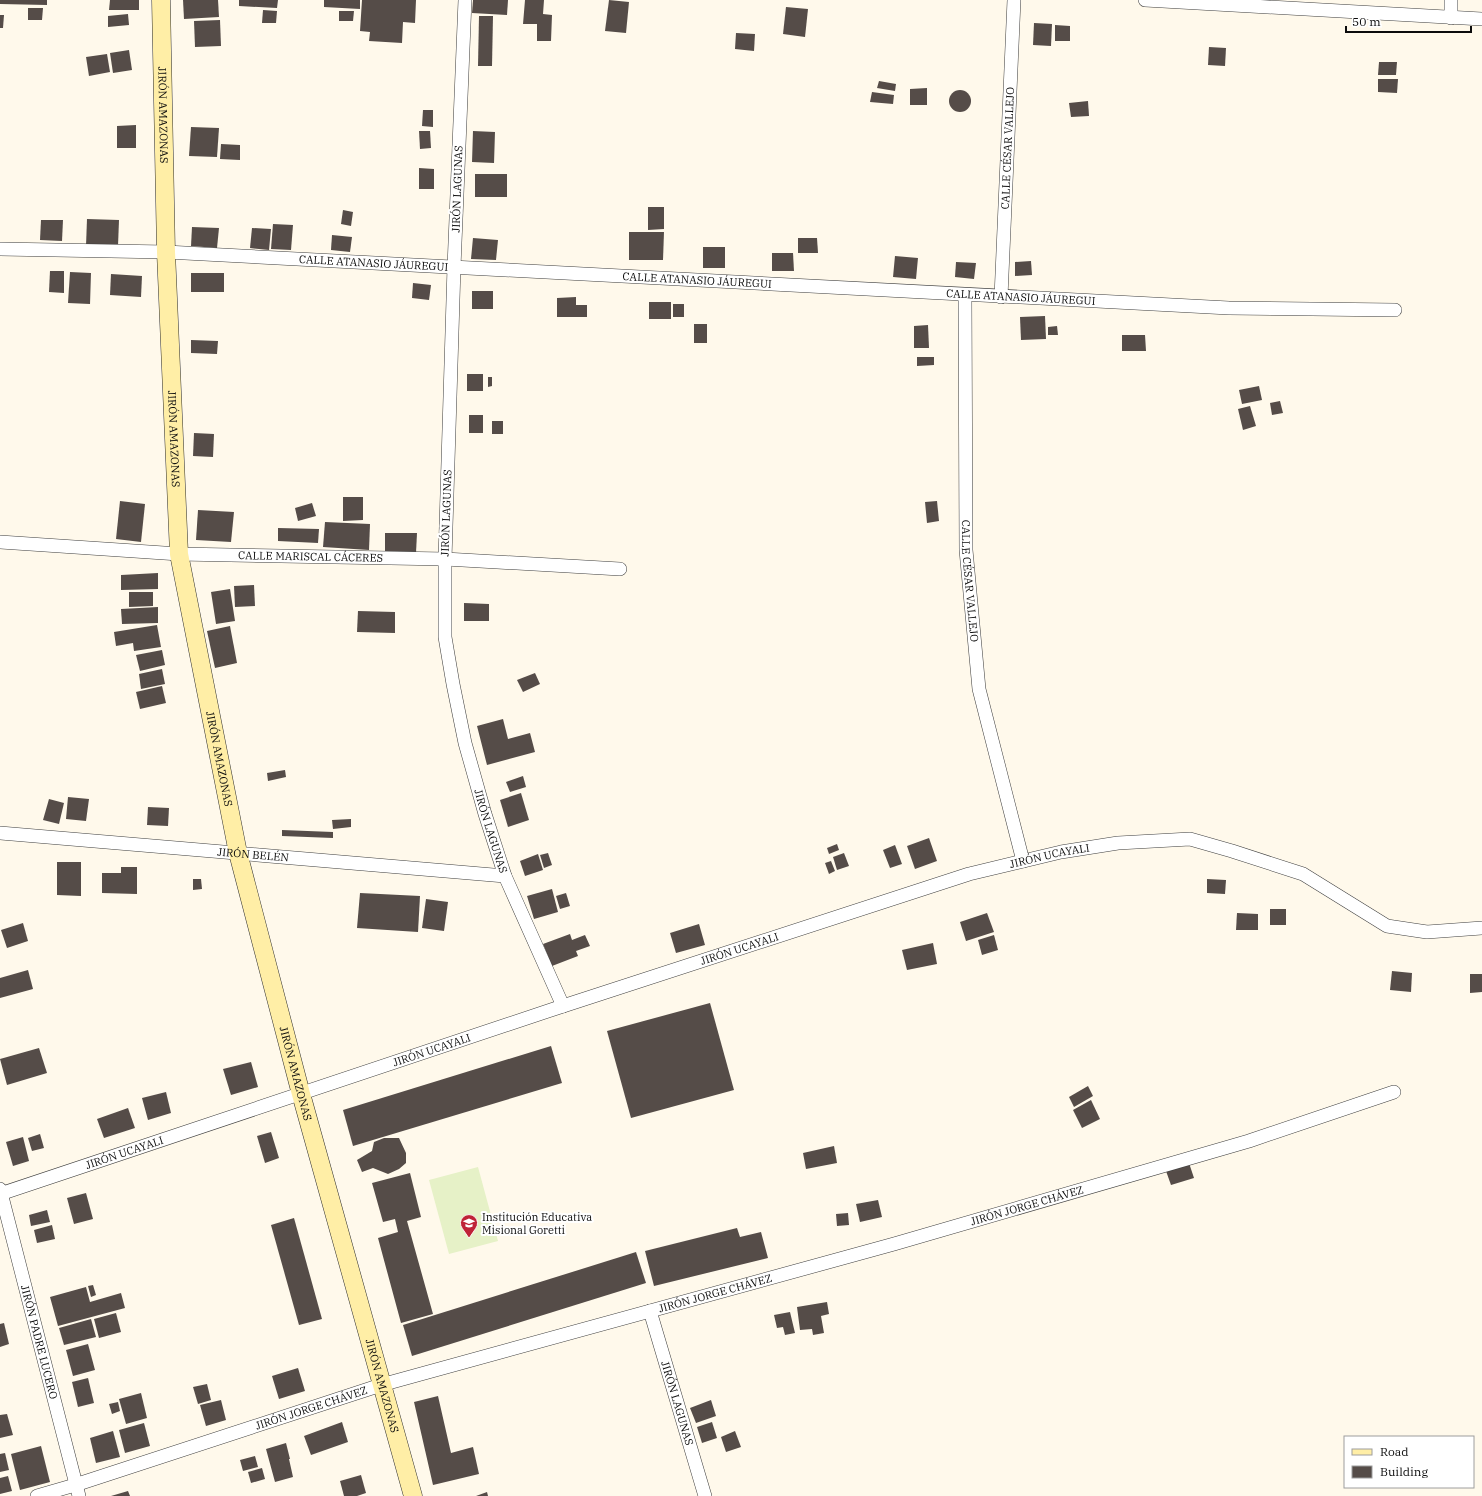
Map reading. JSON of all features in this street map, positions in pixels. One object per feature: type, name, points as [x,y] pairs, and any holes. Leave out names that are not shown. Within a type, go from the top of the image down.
[{"type":"street","name":"JIRÓN AMAZONAS","points":[[161,0],[166,252],[179,554],[238,853],[301,1094],[413,1496]]},
{"type":"street","name":"JIRÓN LAGUNAS","points":[[465,0],[454,268],[445,559],[445,637],[465,743],[485,814],[505,876],[563,1006]]},
{"type":"street","name":"CALLE CÉSAR VALLEJO","points":[[1001,296],[1014,0]]},
{"type":"street","points":[[1145,0],[1482,19]]},
{"type":"street","points":[[1451,0],[1451,18]]},
{"type":"street","name":"CALLE ATANASIO JÁUREGUI","points":[[0,249],[166,252],[1229,308],[1395,310]]},
{"type":"street","name":"CALLE CÉSAR VALLEJO","points":[[965,295],[966,550],[979,688],[1023,861]]},
{"type":"street","name":"CALLE MARISCAL CÁCERES","points":[[0,542],[179,554],[445,559],[620,569]]},
{"type":"street","name":"JIRÓN BELÉN","points":[[0,833],[505,876]]},
{"type":"street","name":"JIRÓN UCAYALI","points":[[0,1192],[969,874],[1061,852],[1118,843],[1190,839],[1303,874],[1387,926],[1427,932],[1482,928]]},
{"type":"street","name":"JIRÓN JORGE CHÁVEZ","points":[[37,1496],[77,1490],[382,1385],[894,1244],[1249,1142],[1394,1092]]},
{"type":"street","name":"JIRÓN PADRE LUCERO","points":[[0,1192],[77,1490]]},
{"type":"street","name":"JIRÓN LAGUNAS","points":[[650,1311],[705,1496]]},
{"type":"green space","points":[[478,1167],[498,1241],[449,1254],[429,1180]]},
{"type":"building","points":[[0,0],[47,0],[47,5],[0,4]]},
{"type":"building","points":[[110,0],[139,0],[139,10],[109,10]]},
{"type":"building","points":[[183,0],[218,0],[219,17],[184,19]]},
{"type":"building","points":[[239,0],[278,0],[277,8],[239,6]]},
{"type":"building","points":[[324,0],[360,0],[360,9],[324,7]]},
{"type":"building","points":[[362,0],[416,0],[415,23],[403,22],[402,43],[369,41],[370,32],[360,31]]},
{"type":"building","points":[[473,0],[508,0],[507,15],[472,13]]},
{"type":"building","points":[[525,0],[544,0],[543,14],[552,15],[551,41],[537,41],[537,24],[523,24]]},
{"type":"building","points":[[609,0],[629,2],[626,33],[605,31]]},
{"type":"building","points":[[786,7],[808,9],[805,37],[783,34]]},
{"type":"building","points":[[28,8],[43,8],[42,20],[28,20]]},
{"type":"building","points":[[263,10],[277,11],[276,23],[262,23]]},
{"type":"building","points":[[339,11],[354,11],[353,21],[339,21]]},
{"type":"building","points":[[128,14],[129,25],[108,27],[108,16]]},
{"type":"building","points":[[0,15],[4,15],[3,28],[0,28]]},
{"type":"building","points":[[479,16],[493,16],[492,66],[478,66]]},
{"type":"building","points":[[220,20],[221,46],[195,47],[194,21]]},
{"type":"building","points":[[1034,23],[1052,24],[1051,46],[1033,45]]},
{"type":"building","points":[[1055,25],[1070,26],[1070,41],[1055,41]]},
{"type":"building","points":[[736,33],[755,34],[754,51],[735,49]]},
{"type":"building","points":[[1209,47],[1226,48],[1225,66],[1208,65]]},
{"type":"building","points":[[129,50],[132,70],[113,73],[110,53]]},
{"type":"building","points":[[107,54],[110,72],[89,76],[86,57]]},
{"type":"building","points":[[1379,62],[1397,62],[1396,75],[1378,75]]},
{"type":"building","points":[[1378,79],[1398,79],[1397,93],[1378,92]]},
{"type":"building","points":[[879,81],[896,84],[895,91],[877,88]]},
{"type":"building","points":[[927,88],[927,105],[910,105],[910,89]]},
{"type":"building","points":[[956,90],[964,90],[971,97],[971,105],[964,112],[956,112],[949,105],[949,97]]},
{"type":"building","points":[[872,92],[894,95],[893,104],[870,102]]},
{"type":"building","points":[[1088,101],[1089,116],[1071,117],[1069,103]]},
{"type":"building","points":[[423,110],[433,110],[433,127],[422,126]]},
{"type":"building","points":[[136,125],[136,148],[117,148],[117,126]]},
{"type":"building","points":[[191,127],[219,128],[217,157],[189,156]]},
{"type":"building","points":[[419,131],[430,131],[431,148],[420,149]]},
{"type":"building","points":[[473,131],[495,132],[494,163],[472,162]]},
{"type":"building","points":[[221,144],[240,145],[240,160],[220,159]]},
{"type":"building","points":[[419,168],[434,169],[434,189],[419,189]]},
{"type":"building","points":[[475,174],[507,174],[507,197],[475,197]]},
{"type":"building","points":[[648,207],[664,207],[664,229],[648,230]]},
{"type":"building","points":[[343,210],[353,212],[351,226],[341,224]]},
{"type":"building","points":[[87,219],[119,220],[118,246],[86,246]]},
{"type":"building","points":[[41,220],[63,220],[62,241],[40,240]]},
{"type":"building","points":[[273,224],[293,225],[291,250],[271,249]]},
{"type":"building","points":[[192,227],[219,228],[217,248],[191,246]]},
{"type":"building","points":[[252,228],[271,229],[269,250],[250,248]]},
{"type":"building","points":[[629,232],[664,232],[663,260],[629,260]]},
{"type":"building","points":[[332,235],[352,237],[350,252],[331,250]]},
{"type":"building","points":[[473,238],[498,240],[496,260],[471,259]]},
{"type":"building","points":[[798,238],[817,238],[818,253],[798,253]]},
{"type":"building","points":[[703,247],[725,247],[725,268],[703,268]]},
{"type":"building","points":[[772,253],[793,253],[794,271],[772,271]]},
{"type":"building","points":[[895,256],[918,258],[916,279],[893,277]]},
{"type":"building","points":[[1031,261],[1032,275],[1015,276],[1015,262]]},
{"type":"building","points":[[956,262],[976,263],[974,279],[955,277]]},
{"type":"building","points":[[50,271],[64,271],[64,293],[49,292]]},
{"type":"building","points":[[70,272],[91,273],[90,304],[68,303]]},
{"type":"building","points":[[191,273],[224,273],[224,292],[191,292]]},
{"type":"building","points":[[111,274],[142,276],[141,297],[110,295]]},
{"type":"building","points":[[413,283],[431,285],[429,300],[412,298]]},
{"type":"building","points":[[472,291],[493,291],[493,309],[472,309]]},
{"type":"building","points":[[576,297],[576,305],[587,305],[587,317],[557,317],[557,298]]},
{"type":"building","points":[[649,302],[671,302],[671,319],[649,319]]},
{"type":"building","points":[[673,304],[684,304],[684,317],[673,317]]},
{"type":"building","points":[[1045,316],[1046,339],[1021,340],[1020,317]]},
{"type":"building","points":[[694,324],[707,324],[707,343],[694,343]]},
{"type":"building","points":[[928,325],[929,348],[914,348],[914,326]]},
{"type":"building","points":[[1057,326],[1058,335],[1048,335],[1048,327]]},
{"type":"building","points":[[1122,335],[1145,335],[1146,351],[1122,351]]},
{"type":"building","points":[[191,340],[218,341],[217,354],[191,353]]},
{"type":"building","points":[[917,357],[934,357],[934,365],[917,366]]},
{"type":"building","points":[[467,374],[483,374],[483,391],[467,391]]},
{"type":"building","points":[[488,377],[492,377],[492,386],[488,387]]},
{"type":"building","points":[[1259,386],[1262,400],[1242,404],[1239,390]]},
{"type":"building","points":[[1280,401],[1283,413],[1272,415],[1270,403]]},
{"type":"building","points":[[1250,406],[1256,426],[1243,430],[1238,409]]},
{"type":"building","points":[[469,415],[483,415],[483,433],[469,433]]},
{"type":"building","points":[[492,421],[503,421],[503,434],[492,434]]},
{"type":"building","points":[[194,433],[214,434],[213,457],[193,456]]},
{"type":"building","points":[[343,497],[363,497],[363,520],[343,521]]},
{"type":"building","points":[[120,501],[145,504],[141,542],[116,539]]},
{"type":"building","points":[[937,501],[939,521],[927,523],[925,502]]},
{"type":"building","points":[[312,503],[316,516],[298,521],[295,508]]},
{"type":"building","points":[[198,510],[234,512],[231,542],[196,540]]},
{"type":"building","points":[[325,522],[370,524],[369,550],[323,547]]},
{"type":"building","points":[[278,528],[319,529],[318,543],[278,541]]},
{"type":"building","points":[[385,533],[417,533],[416,553],[385,551]]},
{"type":"building","points":[[158,573],[158,589],[121,590],[121,575]]},
{"type":"building","points":[[254,585],[255,606],[235,607],[234,586]]},
{"type":"building","points":[[230,589],[235,621],[216,624],[211,592]]},
{"type":"building","points":[[129,592],[153,592],[153,606],[129,607]]},
{"type":"building","points":[[464,603],[489,604],[489,621],[464,621]]},
{"type":"building","points":[[158,607],[158,623],[122,624],[121,609]]},
{"type":"building","points":[[358,611],[395,612],[395,633],[357,632]]},
{"type":"building","points":[[157,625],[161,647],[134,651],[133,643],[116,646],[114,632]]},
{"type":"building","points":[[230,626],[237,663],[215,668],[207,631]]},
{"type":"building","points":[[162,650],[165,665],[140,671],[136,655]]},
{"type":"building","points":[[162,669],[165,684],[141,689],[139,674]]},
{"type":"building","points":[[535,673],[540,684],[523,692],[517,680]]},
{"type":"building","points":[[162,686],[166,703],[140,709],[136,692]]},
{"type":"building","points":[[503,719],[508,739],[530,733],[535,752],[487,765],[477,726]]},
{"type":"building","points":[[285,770],[286,777],[268,781],[267,773]]},
{"type":"building","points":[[523,776],[526,787],[510,792],[506,782]]},
{"type":"building","points":[[521,793],[529,820],[508,827],[500,800]]},
{"type":"building","points":[[68,797],[89,799],[86,821],[66,819]]},
{"type":"building","points":[[49,799],[64,803],[59,824],[43,820]]},
{"type":"building","points":[[148,807],[169,808],[168,826],[147,825]]},
{"type":"building","points":[[351,819],[351,827],[333,829],[332,820]]},
{"type":"building","points":[[282,830],[333,832],[333,838],[282,836]]},
{"type":"building","points":[[929,838],[937,861],[915,869],[907,846]]},
{"type":"building","points":[[837,844],[839,850],[829,854],[827,848]]},
{"type":"building","points":[[895,845],[902,864],[890,868],[883,850]]},
{"type":"building","points":[[548,853],[552,865],[544,868],[540,855]]},
{"type":"building","points":[[844,853],[849,866],[837,870],[833,857]]},
{"type":"building","points":[[538,854],[543,870],[525,876],[520,861]]},
{"type":"building","points":[[831,861],[835,871],[829,874],[825,863]]},
{"type":"building","points":[[57,862],[81,862],[81,896],[57,895]]},
{"type":"building","points":[[121,867],[137,867],[137,894],[102,893],[102,873],[121,873]]},
{"type":"building","points":[[193,879],[201,879],[202,889],[193,890]]},
{"type":"building","points":[[1207,879],[1226,880],[1225,894],[1207,893]]},
{"type":"building","points":[[552,889],[558,912],[534,919],[527,896]]},
{"type":"building","points":[[360,893],[420,896],[418,932],[357,928]]},
{"type":"building","points":[[566,893],[570,906],[560,909],[556,896]]},
{"type":"building","points":[[426,899],[448,902],[444,931],[422,928]]},
{"type":"building","points":[[1270,909],[1286,909],[1286,925],[1270,925]]},
{"type":"building","points":[[987,913],[994,932],[966,941],[960,922]]},
{"type":"building","points":[[1237,913],[1258,914],[1258,930],[1236,930]]},
{"type":"building","points":[[23,923],[28,941],[7,948],[1,930]]},
{"type":"building","points":[[699,924],[705,945],[676,953],[670,933]]},
{"type":"building","points":[[570,934],[572,940],[585,935],[590,946],[576,951],[578,956],[552,966],[543,944]]},
{"type":"building","points":[[994,935],[998,950],[982,955],[978,940]]},
{"type":"building","points":[[933,943],[937,964],[907,970],[902,950]]},
{"type":"building","points":[[28,970],[33,989],[0,998],[0,978]]},
{"type":"building","points":[[1392,971],[1412,973],[1411,992],[1390,990]]},
{"type":"building","points":[[1470,974],[1482,974],[1482,992],[1470,993]]},
{"type":"building","points":[[710,1003],[734,1090],[631,1118],[607,1031]]},
{"type":"building","points":[[551,1046],[562,1083],[353,1146],[343,1110]]},
{"type":"building","points":[[39,1048],[47,1073],[7,1085],[0,1059]]},
{"type":"building","points":[[251,1062],[258,1087],[231,1095],[223,1069]]},
{"type":"building","points":[[1088,1086],[1093,1096],[1074,1107],[1069,1097]]},
{"type":"building","points":[[166,1092],[171,1113],[148,1120],[142,1098]]},
{"type":"building","points":[[1091,1100],[1100,1119],[1082,1128],[1073,1110]]},
{"type":"building","points":[[128,1108],[135,1128],[104,1138],[97,1119]]},
{"type":"building","points":[[271,1132],[279,1158],[265,1163],[257,1136]]},
{"type":"building","points":[[40,1134],[44,1148],[32,1151],[28,1138]]},
{"type":"building","points":[[23,1137],[29,1161],[13,1166],[6,1142]]},
{"type":"building","points":[[384,1138],[399,1138],[406,1153],[406,1163],[399,1169],[388,1174],[373,1168],[362,1172],[357,1160],[372,1151],[374,1142]]},
{"type":"building","points":[[834,1146],[837,1163],[806,1169],[803,1153]]},
{"type":"building","points":[[1189,1163],[1194,1178],[1171,1185],[1166,1171]]},
{"type":"building","points":[[410,1173],[421,1217],[407,1221],[433,1314],[401,1323],[378,1238],[398,1232],[395,1219],[383,1222],[372,1183]]},
{"type":"building","points":[[86,1193],[93,1219],[74,1224],[67,1198]]},
{"type":"building","points":[[878,1200],[882,1217],[860,1222],[856,1204]]},
{"type":"building","points":[[47,1210],[50,1222],[31,1226],[29,1215]]},
{"type":"building","points":[[848,1213],[849,1225],[837,1226],[836,1214]]},
{"type":"building","points":[[294,1218],[322,1319],[299,1325],[271,1225]]},
{"type":"building","points":[[52,1225],[55,1239],[37,1243],[34,1230]]},
{"type":"building","points":[[737,1228],[740,1237],[761,1232],[768,1258],[654,1286],[645,1251]]},
{"type":"building","points":[[636,1252],[646,1283],[412,1356],[403,1325]]},
{"type":"building","points":[[93,1285],[96,1295],[91,1297],[88,1286]]},
{"type":"building","points":[[86,1287],[90,1302],[121,1293],[125,1308],[58,1326],[50,1297]]},
{"type":"building","points":[[827,1302],[829,1314],[821,1316],[824,1333],[813,1335],[812,1329],[800,1330],[797,1307]]},
{"type":"building","points":[[790,1312],[795,1333],[785,1335],[783,1327],[777,1328],[774,1315]]},
{"type":"building","points":[[116,1313],[121,1332],[99,1338],[94,1319]]},
{"type":"building","points":[[91,1319],[96,1337],[64,1345],[59,1328]]},
{"type":"building","points":[[4,1323],[9,1344],[0,1347],[0,1324]]},
{"type":"building","points":[[88,1344],[95,1370],[73,1376],[66,1350]]},
{"type":"building","points":[[298,1368],[305,1391],[279,1399],[272,1376]]},
{"type":"building","points":[[88,1378],[94,1403],[78,1407],[72,1382]]},
{"type":"building","points":[[207,1384],[211,1400],[198,1404],[193,1387]]},
{"type":"building","points":[[141,1393],[147,1418],[126,1424],[119,1399]]},
{"type":"building","points":[[438,1396],[451,1453],[473,1447],[479,1474],[433,1485],[414,1402]]},
{"type":"building","points":[[221,1400],[226,1420],[206,1426],[200,1405]]},
{"type":"building","points":[[711,1400],[716,1416],[696,1423],[690,1408]]},
{"type":"building","points":[[118,1402],[120,1411],[112,1414],[109,1404]]},
{"type":"building","points":[[7,1414],[13,1435],[0,1438],[0,1415]]},
{"type":"building","points":[[342,1422],[348,1442],[311,1455],[304,1436]]},
{"type":"building","points":[[712,1422],[717,1438],[702,1443],[697,1427]]},
{"type":"building","points":[[144,1423],[150,1446],[125,1453],[119,1430]]},
{"type":"building","points":[[113,1431],[120,1457],[96,1463],[90,1438]]},
{"type":"building","points":[[735,1431],[741,1447],[726,1452],[721,1437]]},
{"type":"building","points":[[286,1443],[293,1477],[275,1482],[266,1449]]},
{"type":"building","points":[[41,1446],[50,1482],[20,1490],[11,1454]]},
{"type":"building","points":[[5,1453],[9,1470],[0,1472],[0,1454]]},
{"type":"building","points":[[255,1456],[258,1467],[243,1471],[240,1460]]},
{"type":"building","points":[[262,1468],[265,1479],[251,1483],[248,1472]]},
{"type":"building","points":[[361,1475],[366,1493],[357,1496],[344,1496],[340,1481]]},
{"type":"building","points":[[8,1476],[12,1491],[0,1494],[0,1478]]},
{"type":"building","points":[[128,1491],[130,1496],[111,1496]]},
{"type":"building","points":[[487,1492],[488,1496],[476,1496]]},
{"type":"place","name":"Institución Educativa Misional Goretti","points":[[469,1238]]}]
